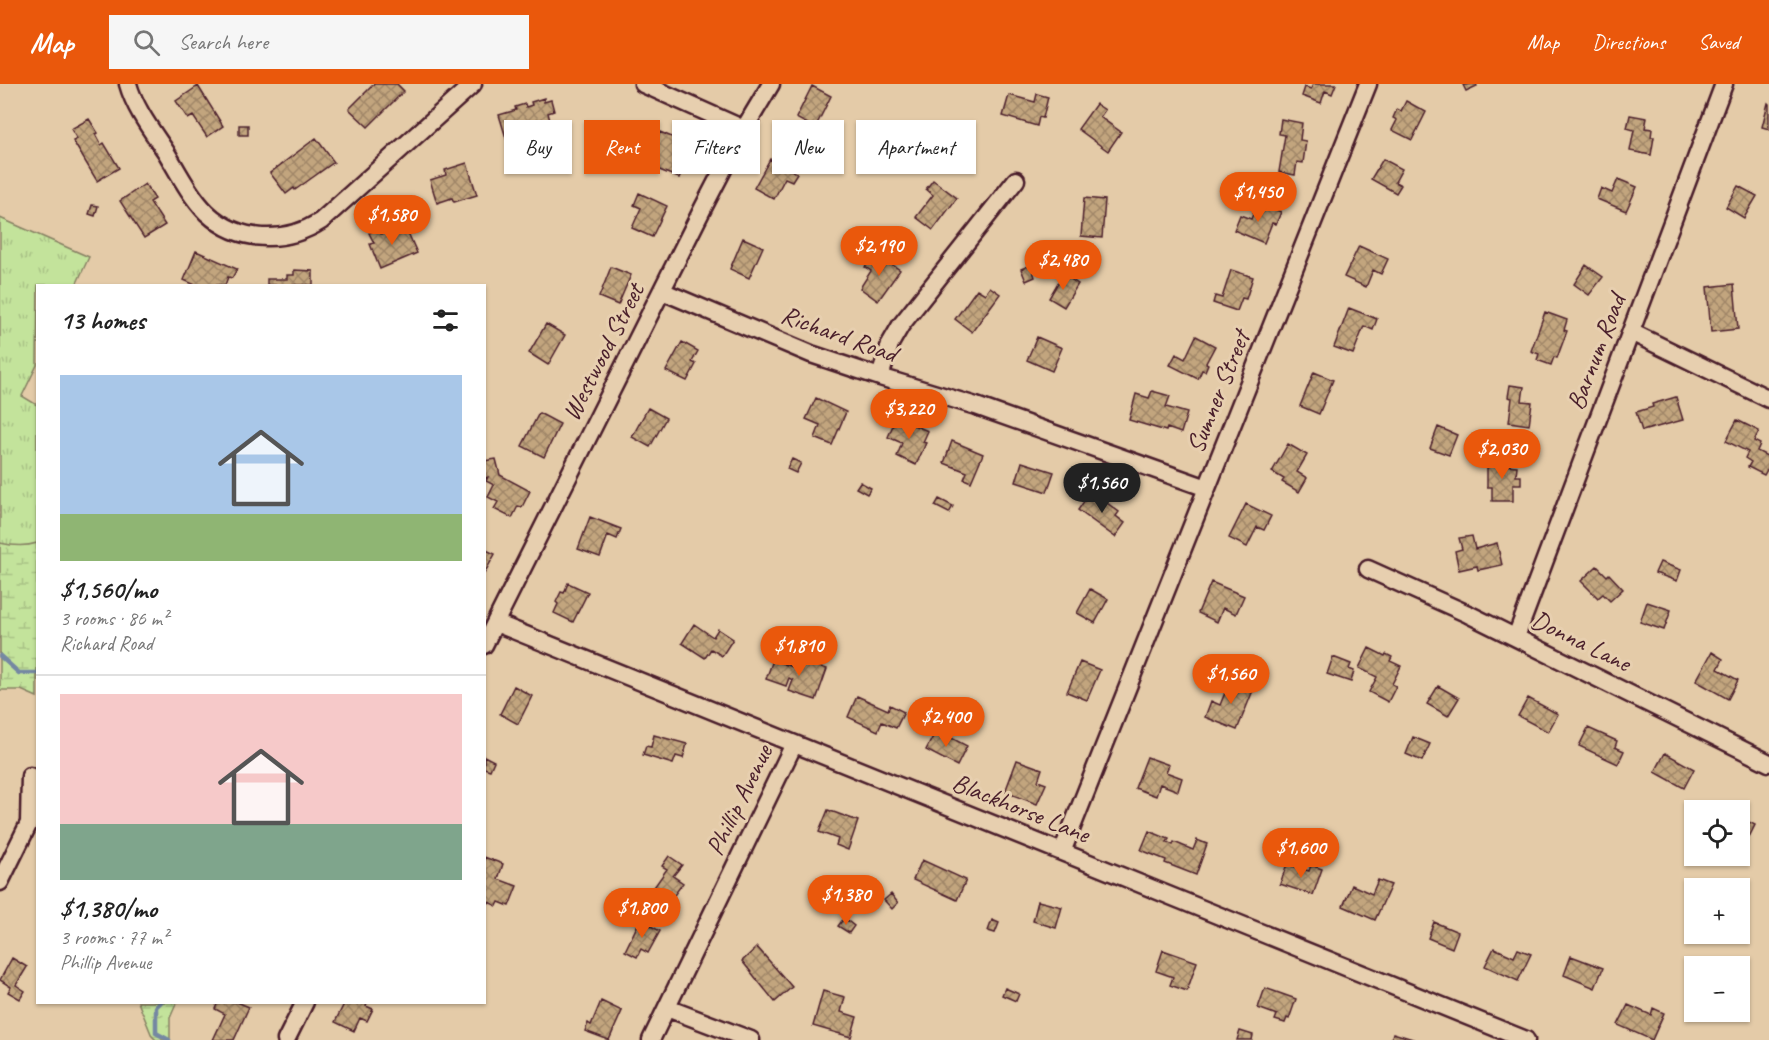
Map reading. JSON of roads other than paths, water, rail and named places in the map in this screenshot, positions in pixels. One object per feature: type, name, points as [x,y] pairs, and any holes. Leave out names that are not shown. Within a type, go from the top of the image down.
[{"type":"street","points":[[128,84],[138,109],[193,196],[207,212],[232,230],[252,236],[273,238],[293,234],[321,221],[473,84]]},
{"type":"street","points":[[643,84],[724,120]]},
{"type":"street","name":"Westwood Street","points":[[749,120],[771,84]]},
{"type":"street","name":"Sumner Street","points":[[1062,852],[1368,84]]},
{"type":"street","name":"Barnum Road","points":[[1516,638],[1724,84]]},
{"type":"street","name":"Westwood Street","points":[[486,641],[721,174]]},
{"type":"street","points":[[880,377],[890,344],[898,330],[1016,180]]},
{"type":"street","name":"Richard Road","points":[[662,291],[797,349],[976,406],[1207,488]]},
{"type":"street","points":[[1631,332],[1769,399]]},
{"type":"street","name":"Donna Lane","points":[[1368,569],[1516,638],[1769,763]]},
{"type":"street","name":"Blackhorse Lane","points":[[496,623],[1526,1040]]},
{"type":"street","name":"Phillip Avenue","points":[[651,1040],[794,744]]},
{"type":"street","points":[[0,882],[29,823],[30,776]]},
{"type":"street","points":[[286,1040],[304,1004]]},
{"type":"street","points":[[667,1008],[751,1040]]},
{"type":"waterway","points":[[0,656],[19,673],[36,673]]},
{"type":"waterway","points":[[159,1004],[156,1007],[156,1033],[169,1040]]}]
